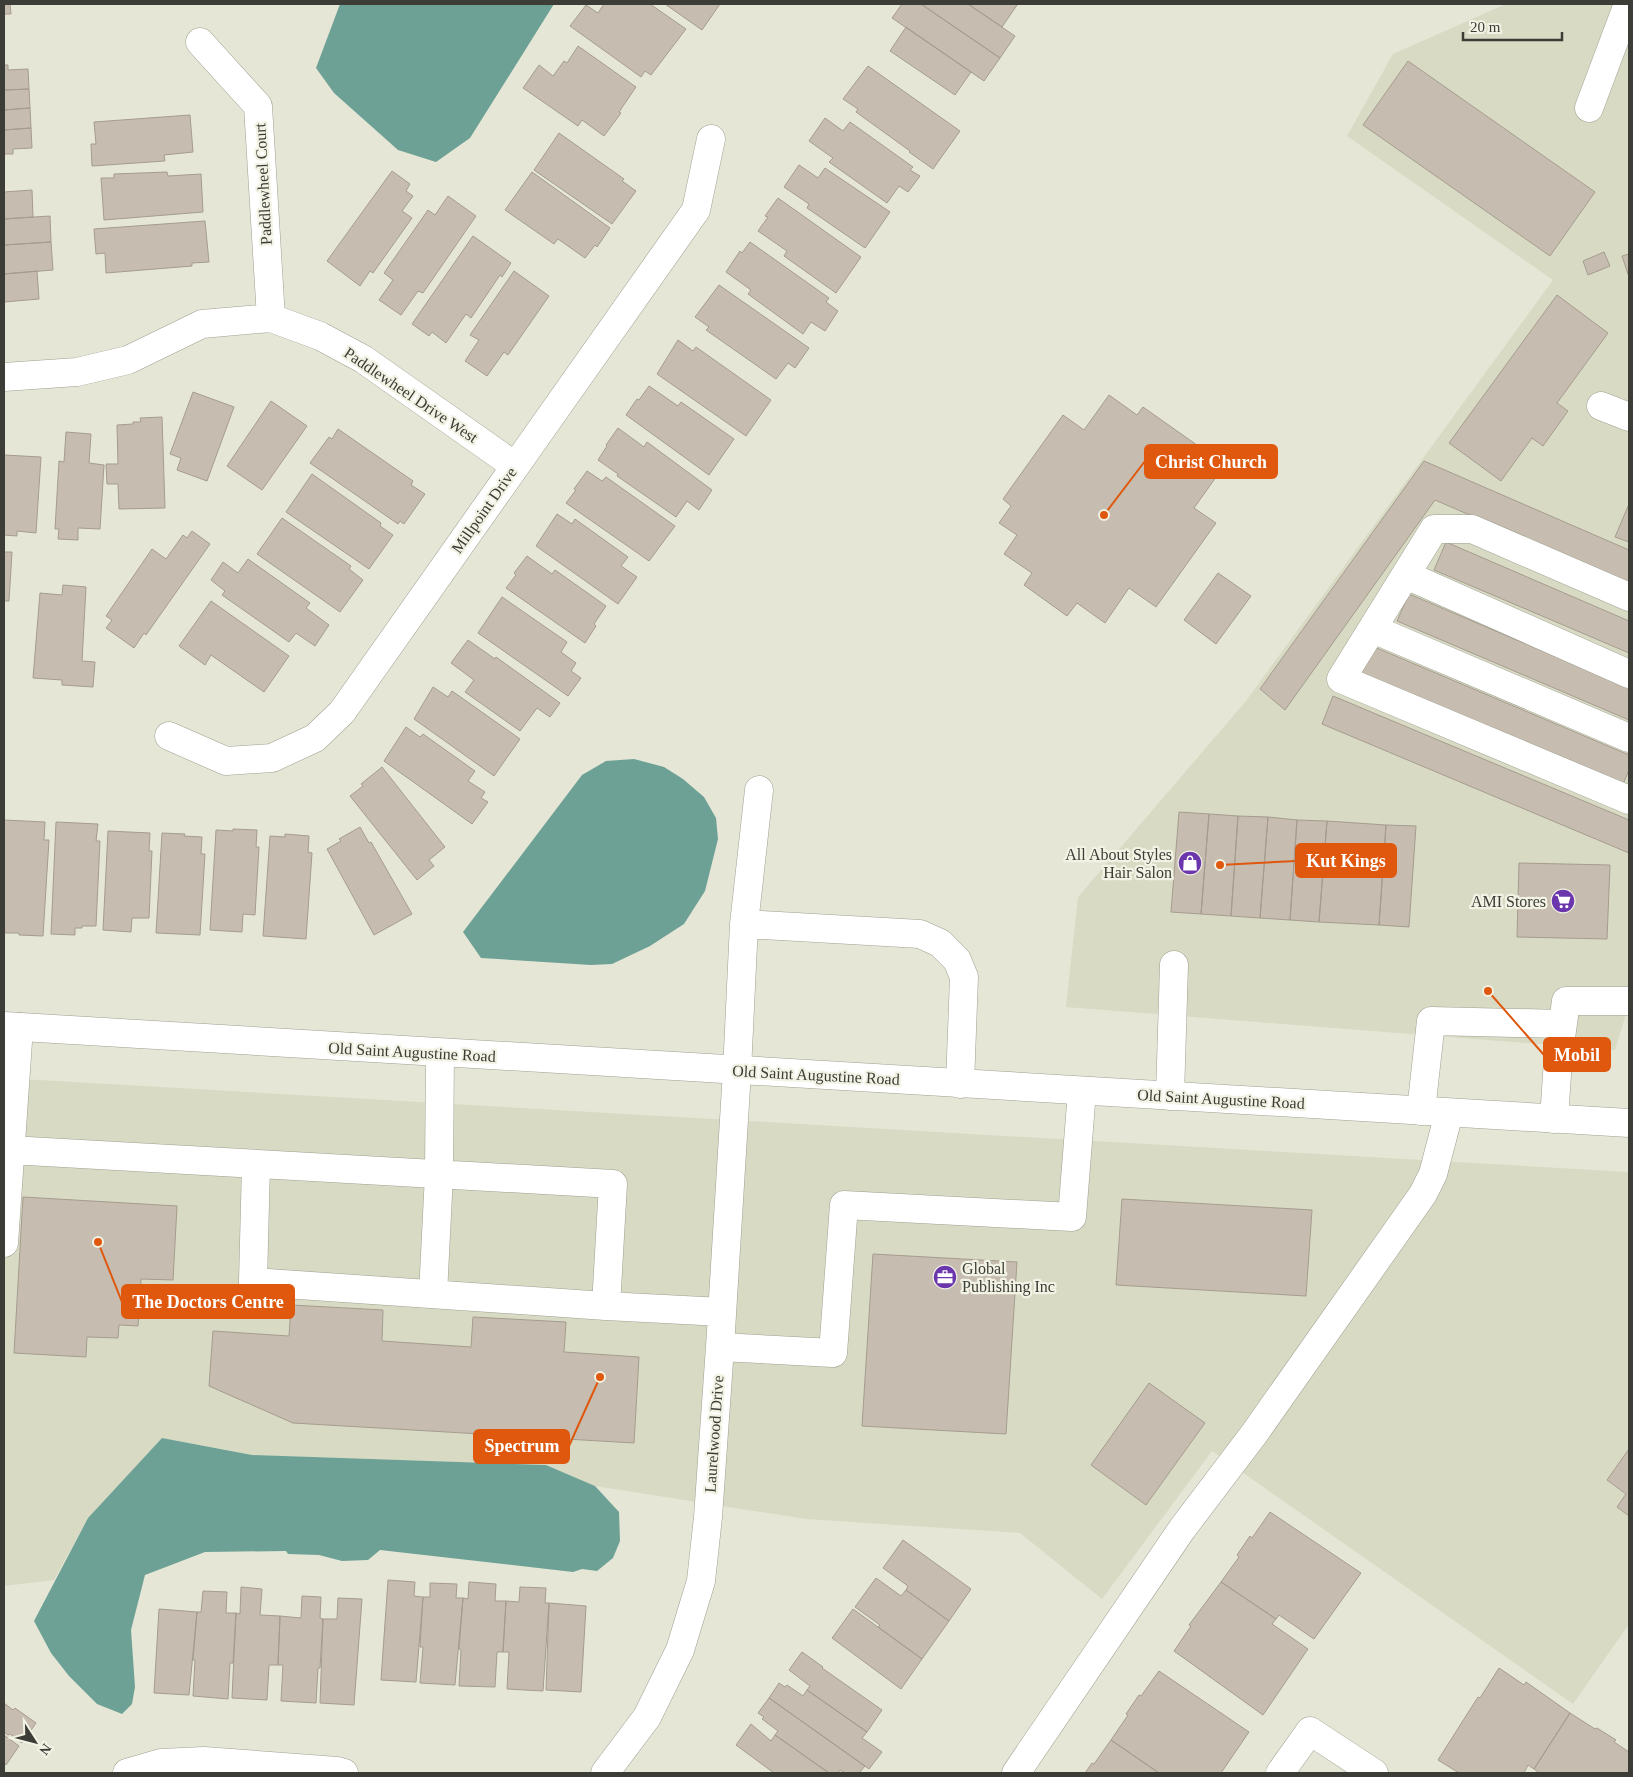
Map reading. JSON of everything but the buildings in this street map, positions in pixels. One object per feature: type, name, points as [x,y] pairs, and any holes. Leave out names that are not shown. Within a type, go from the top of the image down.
[{"type":"street","points":[[1589,108],[1628,4]]},
{"type":"street","name":"Paddlewheel Court","points":[[200,42],[258,106],[271,318]]},
{"type":"street","name":"Millpoint Drive","points":[[169,736],[226,761],[272,758],[315,738],[342,712],[696,210],[711,139]]},
{"type":"street","name":"Paddlewheel Drive West","points":[[4,377],[77,372],[128,360],[202,324],[271,318],[320,336],[363,359],[515,466]]},
{"type":"street","points":[[1601,406],[1629,417]]},
{"type":"street","points":[[1629,597],[1472,529],[1434,530],[1341,679],[1629,800]]},
{"type":"street","points":[[1406,575],[1629,674]]},
{"type":"street","points":[[1372,629],[1629,738]]},
{"type":"street","name":"Laurelwood Drive","points":[[605,1773],[647,1717],[680,1650],[701,1581],[708,1517],[720,1347],[744,924],[759,790]]},
{"type":"street","points":[[744,924],[920,934],[940,943],[957,960],[964,976],[960,1084]]},
{"type":"street","points":[[1170,1096],[1174,965]]},
{"type":"street","points":[[1554,1119],[1558,1060],[1566,1001],[1629,1001]]},
{"type":"street","points":[[1421,1111],[1431,1021],[1563,1024]]},
{"type":"street","points":[[4,1243],[10,1150],[11,1027]]},
{"type":"street","name":"Old Saint Augustine Road","points":[[11,1027],[1629,1123]]},
{"type":"street","points":[[433,1294],[438,1175],[440,1053]]},
{"type":"street","points":[[720,1347],[833,1353],[844,1206],[1072,1217],[1082,1091]]},
{"type":"street","points":[[1016,1773],[1182,1529],[1254,1434],[1423,1194],[1433,1174],[1449,1112]]},
{"type":"street","points":[[10,1150],[613,1184],[606,1306]]},
{"type":"street","points":[[256,1165],[253,1282],[722,1312]]},
{"type":"street","points":[[1280,1773],[1310,1731],[1374,1773]]},
{"type":"street","points":[[127,1773],[161,1763],[204,1761],[344,1773]]},
{"type":"shaded area","points":[[1506,4],[1629,4],[1629,1004],[1615,1050],[1066,1007],[1078,897],[1246,701],[1553,280],[1347,136],[1393,54]]},
{"type":"shaded area","points":[[4,1078],[1629,1172],[1629,1624],[1573,1704],[1212,1451],[1102,1599],[1020,1533],[806,1519],[595,1486],[546,1465],[252,1455],[162,1438],[88,1518],[54,1580],[4,1586]]},
{"type":"water","points":[[340,4],[554,4],[470,138],[436,162],[398,150],[334,93],[316,68]]},
{"type":"water","points":[[634,759],[664,767],[683,779],[704,797],[716,818],[718,839],[705,891],[684,924],[650,946],[612,964],[591,965],[481,958],[463,932],[582,775],[606,761]]},
{"type":"water","points":[[162,1438],[252,1455],[546,1465],[595,1486],[619,1512],[620,1541],[613,1558],[597,1571],[582,1569],[573,1572],[380,1550],[368,1560],[342,1561],[319,1555],[288,1554],[286,1551],[205,1552],[145,1575],[131,1630],[135,1687],[132,1704],[122,1714],[97,1704],[69,1676],[51,1653],[34,1621],[88,1518]]},
{"type":"place","name":"Christ Church","points":[[1104,515]]},
{"type":"place","name":"All About Styles Hair Salon","points":[[1190,863]]},
{"type":"place","name":"Kut Kings","points":[[1220,865]]},
{"type":"place","name":"AMI Stores","points":[[1563,901]]},
{"type":"place","name":"Mobil","points":[[1488,991]]},
{"type":"place","name":"The Doctors Centre","points":[[98,1242]]},
{"type":"place","name":"Global Publishing Inc","points":[[945,1277]]},
{"type":"place","name":"Spectrum","points":[[600,1377]]}]
